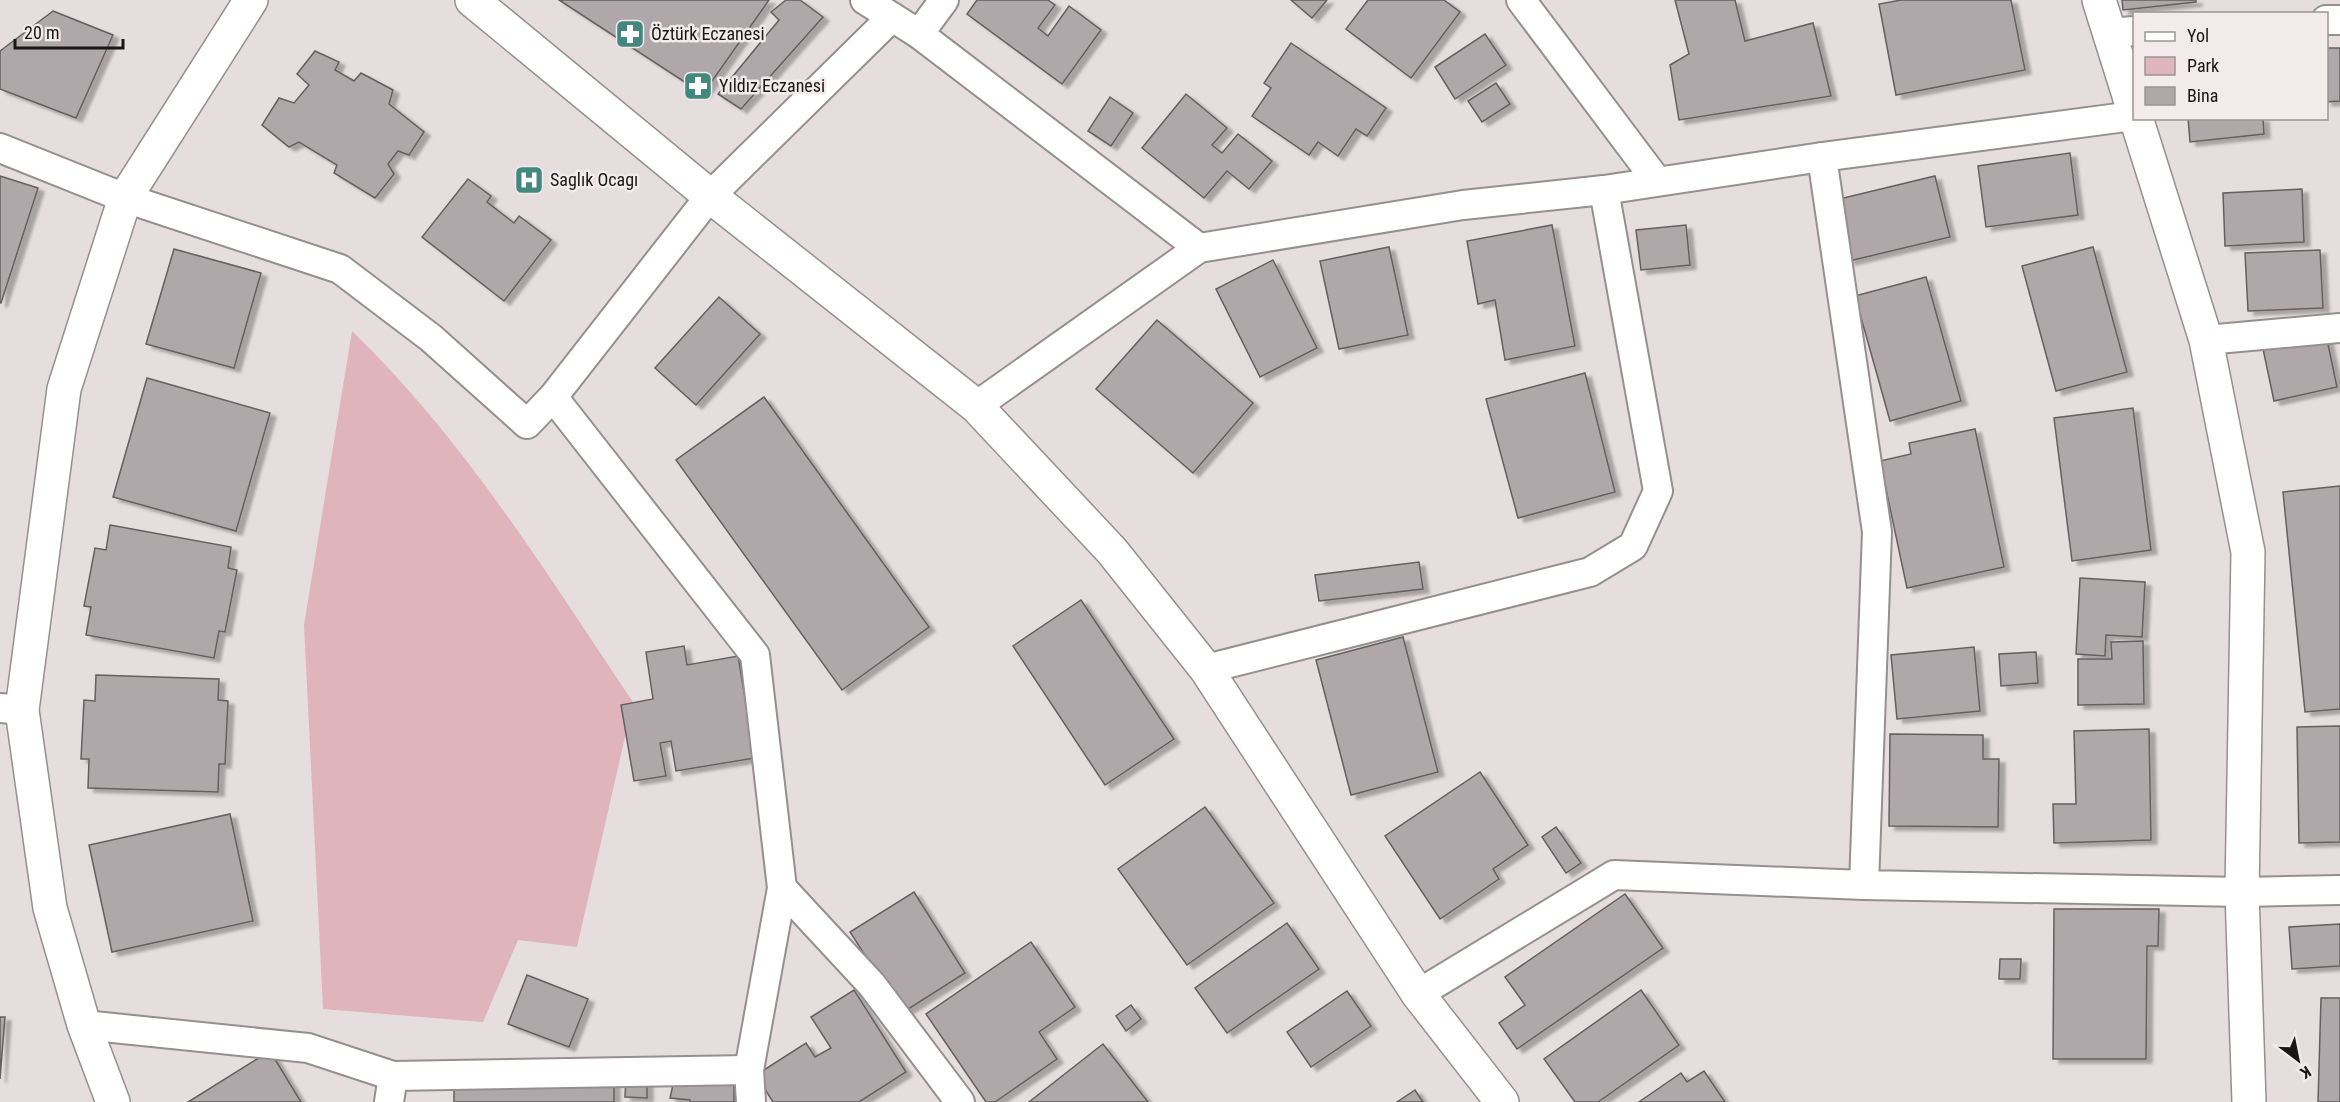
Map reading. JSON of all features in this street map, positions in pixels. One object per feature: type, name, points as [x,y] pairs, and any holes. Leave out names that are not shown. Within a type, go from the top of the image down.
[{"type":"street","points":[[113,1102],[84,1025],[50,908],[11,709],[64,389],[124,198],[251,0]]},
{"type":"street","points":[[472,0],[710,196],[976,406],[1112,551],[1206,669],[1418,994],[1502,1102]]},
{"type":"street","points":[[865,0],[919,34],[1199,248]]},
{"type":"street","points":[[919,34],[944,0]]},
{"type":"street","points":[[1521,0],[1657,181]]},
{"type":"street","points":[[976,406],[1199,248],[1463,205],[1604,190],[1822,157],[2133,116],[2121,32],[2099,0]]},
{"type":"street","points":[[0,148],[124,198],[340,269],[431,338],[527,424],[553,397],[710,196],[892,17]]},
{"type":"street","points":[[2134,120],[2206,340],[2248,552],[2242,892],[2249,1102]]},
{"type":"street","points":[[1822,157],[1877,532],[1864,885]]},
{"type":"street","points":[[1206,669],[1590,572],[1633,546],[1658,492],[1604,190]]},
{"type":"street","points":[[2206,340],[2340,328]]},
{"type":"street","points":[[553,397],[755,655],[782,888],[749,1070],[751,1102]]},
{"type":"street","points":[[1418,994],[1614,875],[1864,885],[2242,892],[2340,890]]},
{"type":"street","points":[[782,888],[872,985],[960,1102]]},
{"type":"street","points":[[84,1025],[308,1048],[391,1089],[749,1070]]},
{"type":"green space","points":[[352,331],[393,373],[468,462],[536,557],[633,702],[577,947],[518,940],[483,1022],[323,1009],[304,625]]},
{"type":"building","points":[[559,0],[769,0],[703,94]]},
{"type":"building","points":[[786,0],[800,0],[823,17],[741,109],[718,94],[779,20],[771,12]]},
{"type":"building","points":[[977,0],[1048,0],[1055,5],[1038,28],[1048,36],[1069,6],[1101,30],[1062,84],[967,14]]},
{"type":"building","points":[[1291,0],[1327,0],[1312,18]]},
{"type":"building","points":[[1368,0],[1444,0],[1460,12],[1411,78],[1346,29]]},
{"type":"building","points":[[1675,0],[1735,0],[1745,41],[1813,23],[1831,96],[1679,120],[1670,65],[1689,54]]},
{"type":"building","points":[[1901,0],[2011,0],[2025,70],[1896,95],[1879,4]]},
{"type":"building","points":[[2122,0],[2196,0],[2196,2],[2123,10]]},
{"type":"building","points":[[53,11],[113,35],[76,118],[0,89],[0,51]]},
{"type":"building","points":[[1485,34],[1506,65],[1455,99],[1435,67]]},
{"type":"building","points":[[1291,43],[1386,108],[1367,136],[1356,129],[1338,156],[1318,142],[1309,155],[1252,116],[1271,88],[1264,83]]},
{"type":"building","points":[[2328,48],[2340,48],[2340,101],[2328,102]]},
{"type":"building","points":[[315,51],[339,62],[335,70],[354,81],[361,73],[393,90],[389,104],[424,132],[409,155],[398,151],[388,164],[394,174],[375,198],[334,173],[337,165],[299,142],[289,147],[262,125],[279,98],[294,103],[309,85],[297,74]]},
{"type":"building","points":[[1496,83],[1510,104],[1482,122],[1468,101]]},
{"type":"building","points":[[1186,94],[1227,128],[1212,145],[1222,153],[1238,134],[1272,161],[1249,189],[1227,171],[1204,198],[1142,148]]},
{"type":"building","points":[[1110,97],[1133,113],[1111,146],[1088,131]]},
{"type":"building","points":[[2188,120],[2263,120],[2264,134],[2190,142]]},
{"type":"building","points":[[2070,153],[2078,215],[1986,227],[1978,166]]},
{"type":"building","points":[[0,176],[38,188],[1,303],[0,303]]},
{"type":"building","points":[[1935,176],[1950,237],[1849,261],[1835,200]]},
{"type":"building","points":[[468,179],[491,196],[487,202],[514,223],[519,216],[551,240],[504,301],[422,237]]},
{"type":"building","points":[[2302,189],[2304,242],[2225,246],[2223,193]]},
{"type":"building","points":[[1552,225],[1575,346],[1505,360],[1495,300],[1478,304],[1467,241]]},
{"type":"building","points":[[1686,225],[1690,265],[1641,270],[1636,230]]},
{"type":"building","points":[[1389,247],[1408,335],[1339,349],[1320,261]]},
{"type":"building","points":[[2093,247],[2127,372],[2056,391],[2022,266]]},
{"type":"building","points":[[174,249],[261,273],[234,368],[146,344]]},
{"type":"building","points":[[2320,250],[2323,308],[2248,311],[2245,253]]},
{"type":"building","points":[[1273,260],[1317,348],[1260,377],[1216,289]]},
{"type":"building","points":[[1926,277],[1961,401],[1890,421],[1855,296]]},
{"type":"building","points":[[719,297],[760,334],[696,405],[655,368]]},
{"type":"building","points":[[1157,320],[1253,403],[1193,473],[1096,389]]},
{"type":"building","points":[[2325,330],[2337,387],[2274,401],[2262,344]]},
{"type":"building","points":[[1585,373],[1615,492],[1518,518],[1486,399]]},
{"type":"building","points":[[147,378],[270,413],[236,531],[113,497]]},
{"type":"building","points":[[764,397],[929,627],[842,690],[676,460]]},
{"type":"building","points":[[2133,408],[2151,550],[2072,561],[2054,418]]},
{"type":"building","points":[[1975,429],[2004,567],[1907,588],[1880,461],[1911,454],[1909,443]]},
{"type":"building","points":[[2340,486],[2340,709],[2305,712],[2283,492]]},
{"type":"building","points":[[110,525],[231,547],[228,568],[237,570],[225,632],[219,631],[214,658],[86,635],[91,607],[84,606],[95,548],[106,550]]},
{"type":"building","points":[[1419,562],[1423,589],[1319,601],[1315,575]]},
{"type":"building","points":[[2080,578],[2145,582],[2142,637],[2106,635],[2105,656],[2076,654]]},
{"type":"building","points":[[1081,600],[1174,739],[1105,785],[1013,646]]},
{"type":"building","points":[[1403,637],[1438,772],[1351,795],[1316,660]]},
{"type":"building","points":[[2143,641],[2144,704],[2078,705],[2078,659],[2112,659],[2111,642]]},
{"type":"building","points":[[684,646],[687,665],[738,656],[755,758],[676,771],[671,741],[660,743],[666,776],[634,781],[621,705],[653,699],[646,652]]},
{"type":"building","points":[[1974,647],[1980,711],[1897,719],[1891,655]]},
{"type":"building","points":[[2036,652],[2038,683],[2001,686],[1999,654]]},
{"type":"building","points":[[96,675],[219,679],[218,700],[228,701],[225,764],[219,764],[218,792],[88,788],[89,759],[81,759],[84,700],[95,701]]},
{"type":"building","points":[[2340,726],[2340,842],[2299,843],[2297,727]]},
{"type":"building","points":[[2149,729],[2151,840],[2054,843],[2053,804],[2076,804],[2074,731]]},
{"type":"building","points":[[1890,734],[1983,735],[1983,759],[1999,759],[1998,827],[1889,826]]},
{"type":"building","points":[[1480,772],[1528,845],[1493,869],[1499,879],[1440,919],[1385,836]]},
{"type":"building","points":[[1205,807],[1274,903],[1187,965],[1118,869]]},
{"type":"building","points":[[230,814],[253,921],[112,952],[89,845]]},
{"type":"building","points":[[1556,827],[1581,863],[1566,873],[1542,837]]},
{"type":"building","points":[[914,892],[965,973],[902,1013],[850,932]]},
{"type":"building","points":[[1625,894],[1663,948],[1517,1049],[1499,1023],[1525,1005],[1505,977]]},
{"type":"building","points":[[2054,909],[2159,909],[2158,946],[2147,946],[2146,1059],[2053,1059]]},
{"type":"building","points":[[1287,923],[1319,969],[1227,1033],[1195,988]]},
{"type":"building","points":[[2340,924],[2340,966],[2292,969],[2289,927]]},
{"type":"building","points":[[1031,942],[1075,1007],[1039,1032],[1057,1059],[995,1102],[986,1102],[926,1014]]},
{"type":"building","points":[[2000,959],[2021,959],[2020,979],[1999,979]]},
{"type":"building","points":[[527,975],[588,999],[569,1047],[508,1024]]},
{"type":"building","points":[[854,990],[906,1072],[859,1102],[773,1102],[756,1075],[806,1043],[815,1057],[831,1048],[811,1017]]},
{"type":"building","points":[[1641,990],[1679,1045],[1598,1102],[1575,1102],[1544,1059]]},
{"type":"building","points":[[1347,991],[1371,1026],[1311,1067],[1287,1032]]},
{"type":"building","points":[[2321,998],[2340,998],[2340,1102],[2318,1102]]},
{"type":"building","points":[[1131,1005],[1141,1019],[1126,1031],[1116,1016]]},
{"type":"building","points":[[0,1017],[5,1017],[0,1079]]},
{"type":"building","points":[[1103,1044],[1148,1102],[1029,1102]]},
{"type":"building","points":[[270,1051],[301,1102],[188,1102]]},
{"type":"building","points":[[1704,1071],[1725,1102],[1639,1102],[1681,1073],[1687,1082]]},
{"type":"building","points":[[626,1076],[647,1076],[647,1098],[625,1097]]},
{"type":"building","points":[[614,1080],[614,1102],[454,1102],[454,1081]]},
{"type":"building","points":[[674,1080],[734,1080],[734,1102],[690,1102],[690,1100],[670,1098]]},
{"type":"building","points":[[1415,1090],[1423,1102],[1397,1102]]},
{"type":"place","name":"Öztürk Eczanesi","points":[[630,34]]},
{"type":"place","name":"Yıldız Eczanesi","points":[[698,86]]},
{"type":"place","name":"Saglık Ocagı","points":[[529,180]]}]
